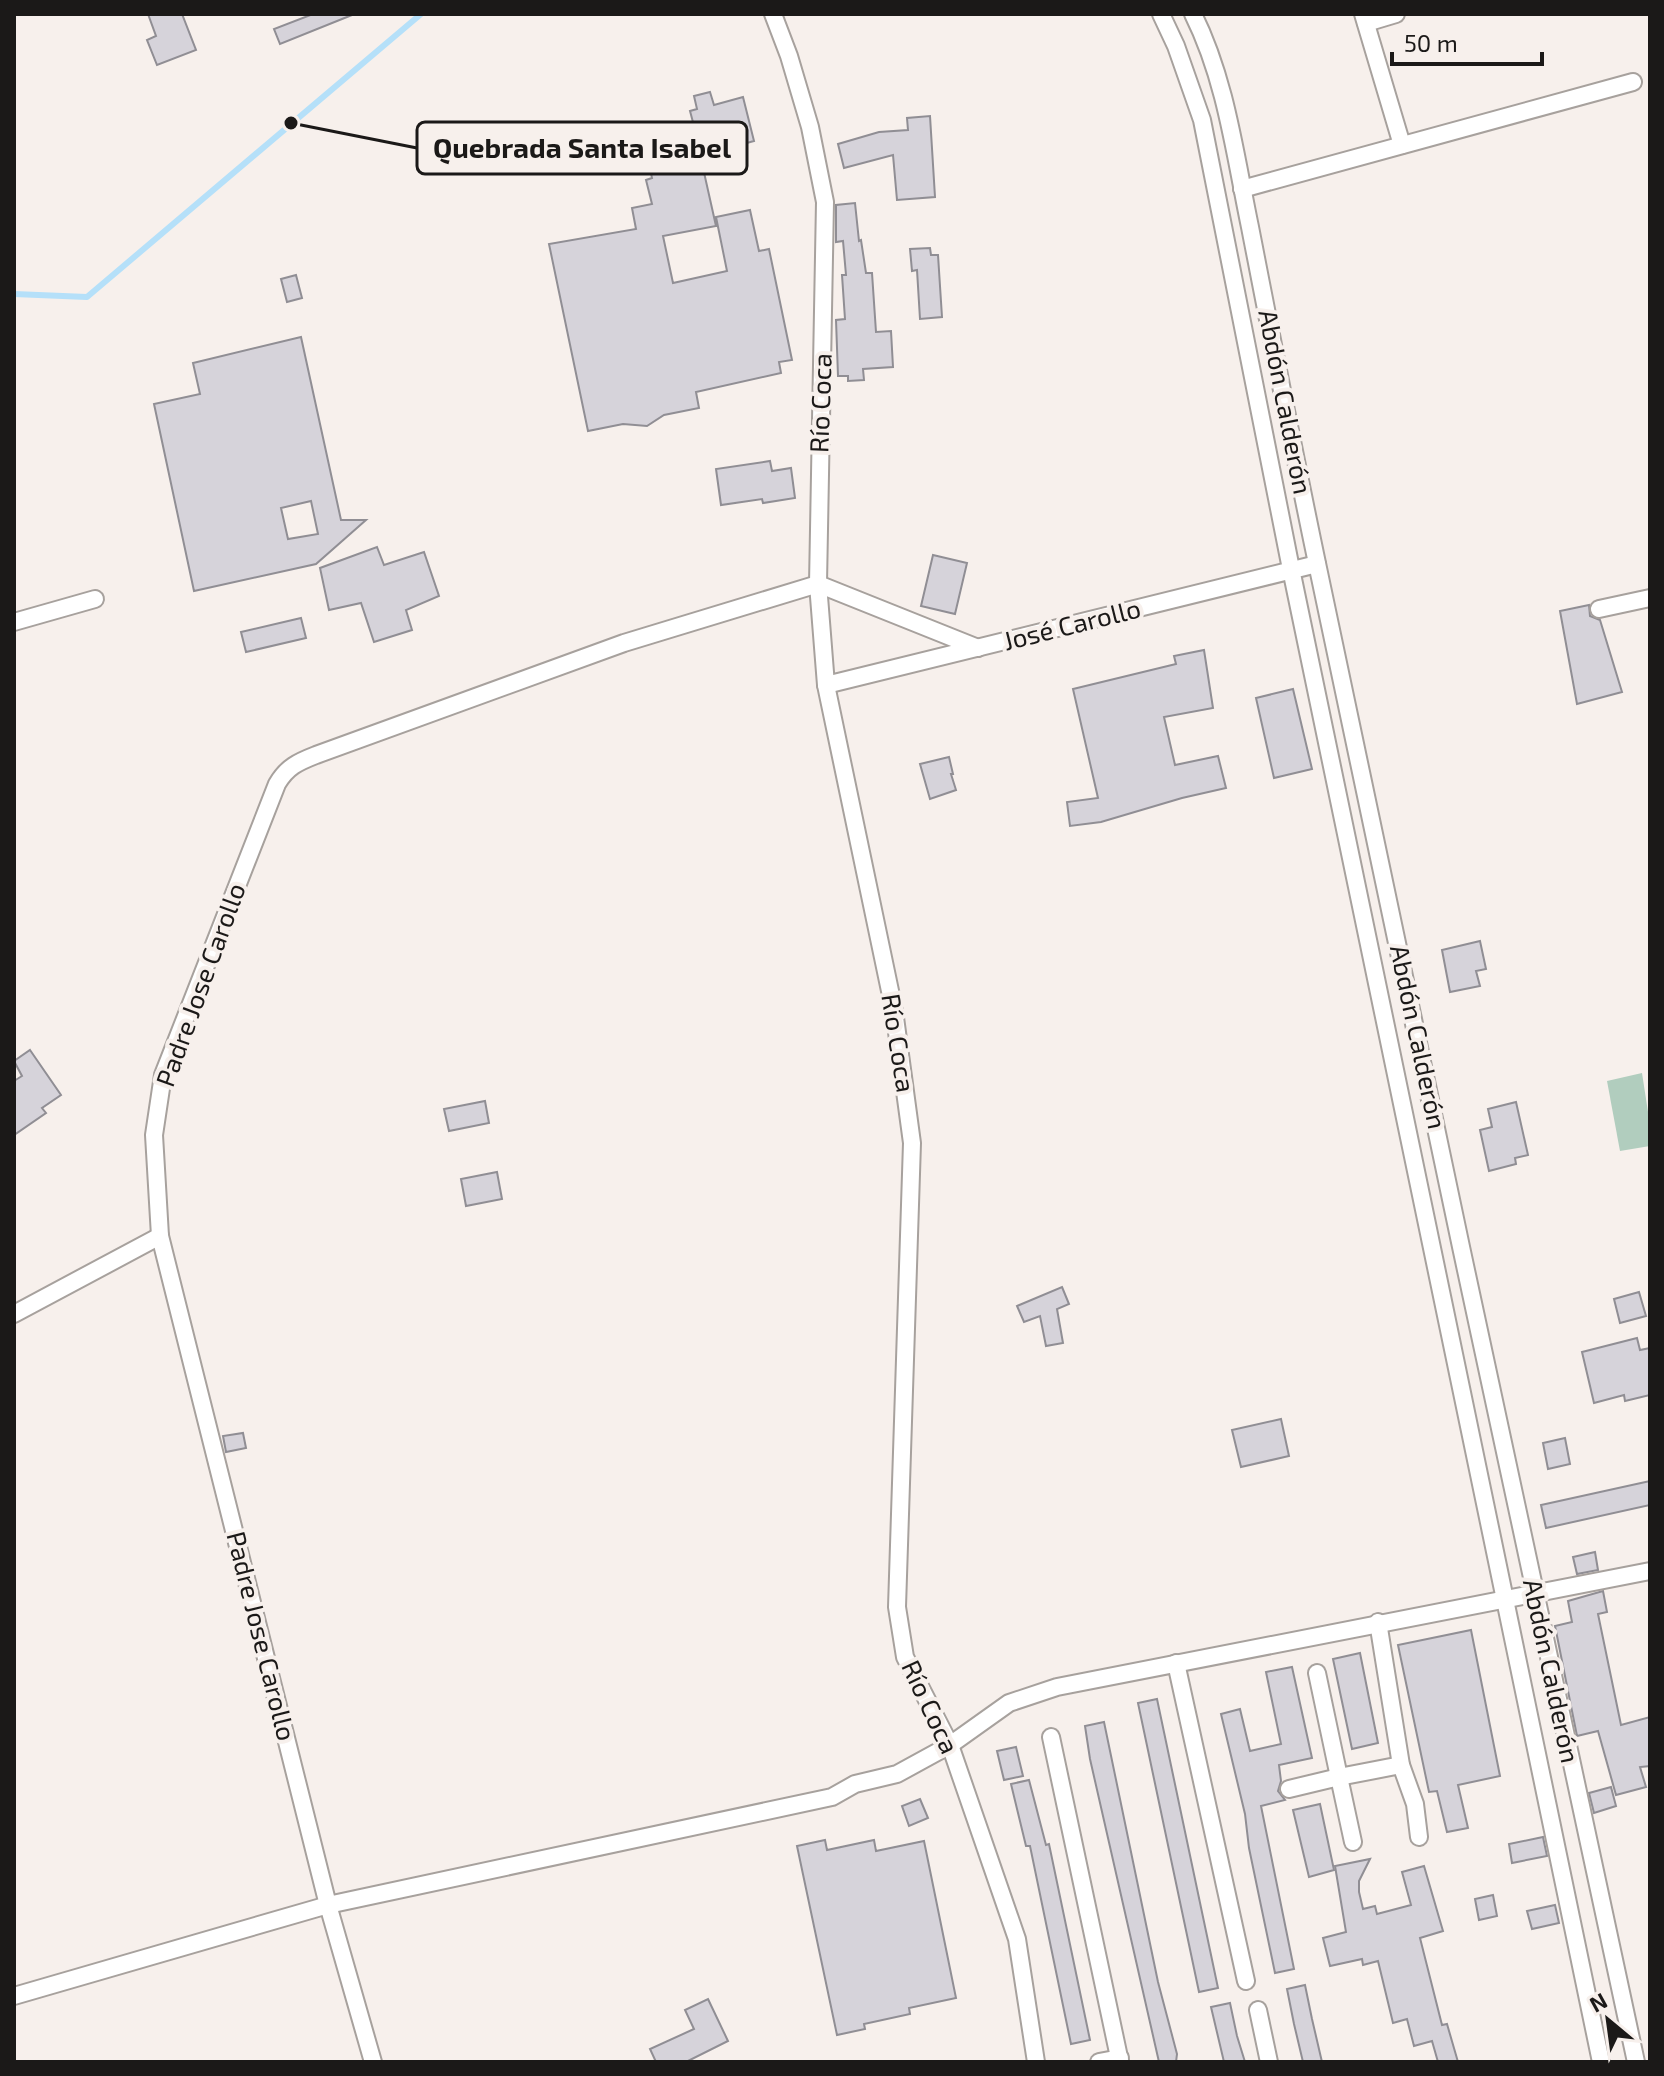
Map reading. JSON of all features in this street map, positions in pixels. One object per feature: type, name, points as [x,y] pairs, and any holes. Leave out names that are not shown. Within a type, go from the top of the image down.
[{"type":"street","name":"Río Coca","points":[[773,14],[810,127],[825,202],[818,584],[826,685],[894,1010],[912,1143],[897,1607],[905,1657],[950,1745],[1017,1939],[1036,2062]]},
{"type":"street","name":"Abdón Calderón","points":[[1161,14],[1176,46],[1202,120],[1291,569],[1601,2062]]},
{"type":"street","name":"Abdón Calderón","points":[[1193,14],[1210,48],[1242,189],[1317,564],[1636,2062]]},
{"type":"street","points":[[1396,14],[1365,18],[1402,145]]},
{"type":"street","points":[[1242,189],[1633,82]]},
{"type":"street","name":"José Carollo","points":[[826,685],[1317,564]]},
{"type":"street","points":[[818,584],[978,648]]},
{"type":"street","name":"Padre Jose Carollo","points":[[373,2062],[328,1905],[160,1236],[154,1135],[163,1075],[284,771],[316,755],[624,643],[818,584]]},
{"type":"street","points":[[1599,609],[1650,598]]},
{"type":"street","points":[[14,622],[95,599]]},
{"type":"street","points":[[14,1314],[160,1236]]},
{"type":"street","points":[[14,1996],[328,1905],[832,1797],[855,1784],[897,1774],[950,1745],[1009,1703],[1057,1687],[1650,1571]]},
{"type":"street","points":[[1378,1622],[1401,1765],[1415,1804],[1419,1837]]},
{"type":"street","points":[[1176,1663],[1246,1981]]},
{"type":"street","points":[[1317,1673],[1353,1842]]},
{"type":"street","points":[[1051,1737],[1120,2060],[1099,2062]]},
{"type":"street","points":[[1289,1789],[1401,1765]]},
{"type":"street","points":[[1258,2010],[1269,2062]]},
{"type":"green space","points":[[1642,1073],[1650,1146],[1620,1151],[1607,1081]]},
{"type":"building","points":[[148,14],[182,14],[196,50],[157,65],[147,40],[156,36]]},
{"type":"building","points":[[313,14],[352,15],[280,44],[274,29]]},
{"type":"building","points":[[710,92],[714,105],[743,97],[754,141],[701,159],[716,226],[663,236],[673,283],[727,271],[716,217],[750,210],[759,251],[769,249],[792,360],[779,362],[781,373],[696,392],[699,408],[664,415],[647,426],[623,424],[588,431],[549,244],[636,229],[632,208],[652,204],[646,180],[652,178],[645,145],[663,134],[684,132],[684,129],[694,126],[690,111],[697,109],[694,96]]},
{"type":"building","points":[[930,116],[935,197],[897,200],[893,155],[844,168],[838,144],[879,132],[908,130],[907,118]]},
{"type":"building","points":[[855,203],[866,273],[872,273],[876,332],[891,331],[893,367],[863,369],[864,380],[848,381],[848,376],[838,376],[836,320],[845,319],[842,275],[846,275],[843,241],[836,242],[836,205]]},
{"type":"building","points":[[930,248],[931,255],[938,255],[942,317],[920,319],[917,270],[912,271],[910,249]]},
{"type":"building","points":[[296,275],[302,298],[287,302],[281,279]]},
{"type":"building","points":[[301,337],[341,520],[366,520],[316,564],[194,591],[154,404],[200,394],[193,363]],"holes":[[[311,501],[318,534],[288,539],[281,508]]]},
{"type":"building","points":[[770,461],[772,471],[791,468],[795,498],[721,505],[716,469]]},
{"type":"building","points":[[377,547],[384,565],[424,552],[439,596],[406,610],[412,630],[374,642],[361,603],[329,610],[320,568]]},
{"type":"building","points":[[933,555],[967,563],[955,614],[921,606]]},
{"type":"building","points":[[1589,605],[1590,616],[1600,620],[1622,692],[1577,704],[1560,611]]},
{"type":"building","points":[[301,618],[306,638],[246,652],[241,632]]},
{"type":"building","points":[[1204,650],[1213,708],[1164,717],[1175,765],[1218,756],[1226,788],[1101,822],[1070,826],[1067,802],[1098,798],[1073,689],[1176,664],[1174,656]]},
{"type":"building","points":[[1293,689],[1312,769],[1274,778],[1256,698]]},
{"type":"building","points":[[949,757],[956,790],[930,799],[920,764]]},
{"type":"building","points":[[1480,941],[1486,969],[1476,971],[1480,986],[1450,992],[1442,950]]},
{"type":"building","points":[[30,1050],[61,1095],[42,1108],[46,1113],[14,1135],[14,1081],[22,1076],[14,1061]]},
{"type":"building","points":[[485,1101],[489,1123],[449,1131],[444,1109]]},
{"type":"building","points":[[1516,1102],[1528,1155],[1515,1158],[1516,1164],[1489,1171],[1480,1130],[1492,1127],[1488,1109]]},
{"type":"building","points":[[497,1172],[502,1199],[466,1206],[461,1179]]},
{"type":"building","points":[[1062,1287],[1069,1304],[1057,1309],[1063,1343],[1046,1346],[1040,1316],[1024,1322],[1017,1306]]},
{"type":"building","points":[[1639,1292],[1646,1316],[1620,1323],[1614,1299]]},
{"type":"building","points":[[1637,1338],[1640,1350],[1650,1348],[1650,1395],[1625,1401],[1624,1395],[1594,1403],[1582,1352]]},
{"type":"building","points":[[1281,1419],[1289,1456],[1241,1467],[1232,1430]]},
{"type":"building","points":[[243,1433],[246,1448],[226,1452],[223,1436]]},
{"type":"building","points":[[1565,1438],[1570,1464],[1548,1469],[1543,1443]]},
{"type":"building","points":[[1650,1481],[1650,1505],[1546,1528],[1541,1505]]},
{"type":"building","points":[[1595,1552],[1598,1570],[1577,1574],[1573,1557]]},
{"type":"building","points":[[1603,1591],[1607,1612],[1598,1614],[1621,1725],[1650,1717],[1650,1766],[1640,1767],[1646,1787],[1616,1795],[1598,1731],[1577,1736],[1555,1626],[1572,1622],[1568,1601]]},
{"type":"building","points":[[1471,1630],[1500,1776],[1458,1785],[1468,1828],[1447,1832],[1437,1791],[1429,1792],[1398,1645]]},
{"type":"building","points":[[1360,1653],[1378,1743],[1352,1749],[1333,1659]]},
{"type":"building","points":[[1292,1667],[1312,1758],[1279,1765],[1281,1781],[1278,1791],[1285,1800],[1261,1806],[1294,1969],[1275,1973],[1245,1814],[1221,1714],[1240,1709],[1250,1751],[1281,1744],[1266,1672]]},
{"type":"building","points":[[1157,1699],[1218,1988],[1199,1992],[1138,1703]]},
{"type":"building","points":[[1104,1722],[1158,1982],[1177,2054],[1176,2062],[1159,2062],[1090,1759],[1085,1726]]},
{"type":"building","points":[[1016,1747],[1023,1776],[1004,1780],[997,1751]]},
{"type":"building","points":[[1029,1780],[1046,1845],[1049,1844],[1090,2040],[1071,2044],[1030,1846],[1026,1846],[1011,1784]]},
{"type":"building","points":[[1611,1787],[1616,1806],[1594,1813],[1589,1793]]},
{"type":"building","points":[[920,1799],[928,1818],[909,1826],[902,1806]]},
{"type":"building","points":[[1320,1804],[1334,1870],[1309,1877],[1293,1810]]},
{"type":"building","points":[[1543,1837],[1547,1856],[1512,1863],[1509,1844]]},
{"type":"building","points":[[825,1840],[827,1850],[874,1840],[876,1851],[924,1841],[956,1998],[909,2008],[910,2014],[864,2024],[865,2029],[837,2035],[797,1846]]},
{"type":"building","points":[[1370,1859],[1359,1881],[1359,1892],[1363,1909],[1375,1906],[1377,1914],[1411,1905],[1402,1872],[1424,1866],[1443,1931],[1420,1938],[1442,2025],[1447,2024],[1458,2062],[1438,2062],[1432,2041],[1414,2046],[1407,2019],[1393,2023],[1378,1961],[1363,1965],[1362,1959],[1330,1966],[1323,1938],[1346,1932],[1335,1866]]},
{"type":"building","points":[[1493,1895],[1497,1916],[1479,1920],[1475,1899]]},
{"type":"building","points":[[1555,1905],[1559,1923],[1532,1929],[1527,1911]]},
{"type":"building","points":[[1305,1985],[1322,2062],[1303,2062],[1294,2024],[1287,1989]]},
{"type":"building","points":[[708,1999],[728,2041],[686,2062],[656,2062],[650,2049],[694,2029],[685,2010]]},
{"type":"building","points":[[1230,2003],[1245,2062],[1224,2062],[1211,2007]]},
{"type":"waterway","points":[[14,294],[87,297],[421,14]]},
{"type":"place","name":"Quebrada Santa Isabel","points":[[291,123]]}]
